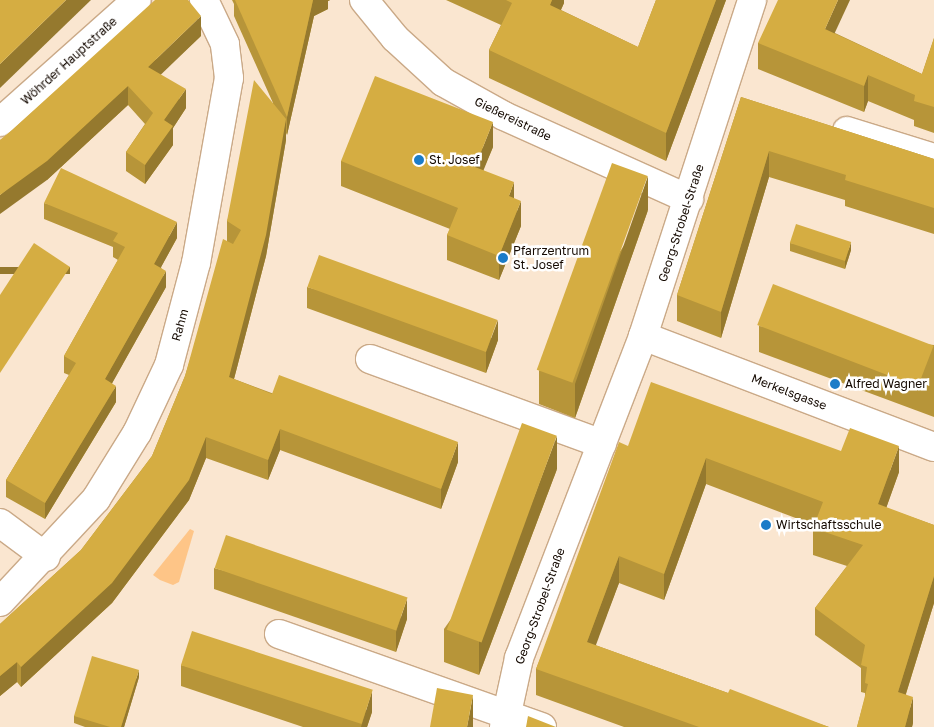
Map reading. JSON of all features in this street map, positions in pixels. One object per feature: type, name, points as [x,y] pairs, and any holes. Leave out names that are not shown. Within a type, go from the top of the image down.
[{"type":"street","name":"Wöhrder Hauptstraße","points":[[0,122],[137,0]]},
{"type":"street","name":"Rahm","points":[[0,602],[46,557],[96,499],[126,455],[157,393],[177,337],[203,231],[229,78],[226,44],[204,0]]},
{"type":"street","name":"Gießereistraße","points":[[364,0],[394,38],[443,82],[538,132],[689,199]]},
{"type":"street","name":"Georg-Strobel-Straße","points":[[505,721],[519,658],[643,336],[689,199],[735,96],[752,0]]},
{"type":"street","points":[[826,124],[934,158]]},
{"type":"street","name":"Merkelsgasse","points":[[643,336],[934,447]]},
{"type":"street","points":[[370,359],[602,444]]},
{"type":"street","points":[[0,524],[46,557]]},
{"type":"street","points":[[279,634],[505,721],[542,727]]},
{"type":"shaded area","points":[[190,529],[194,531],[179,582],[173,585],[160,580],[153,575]]},
{"type":"building","points":[[0,0],[66,0],[0,64]]},
{"type":"building","points":[[155,0],[188,0],[201,16],[148,67],[186,89],[164,120],[173,126],[145,165],[126,152],[153,113],[128,86],[47,161],[0,195],[0,140]]},
{"type":"building","points":[[235,0],[313,0],[287,117]]},
{"type":"building","points":[[506,0],[552,0],[550,5],[638,47],[656,0],[716,0],[666,133],[489,50],[512,3]]},
{"type":"building","points":[[778,0],[838,0],[825,29],[922,74],[934,38],[934,107],[914,101],[915,95],[868,75],[864,86],[758,43]]},
{"type":"building","points":[[375,76],[493,122],[475,167],[514,182],[509,196],[521,201],[499,256],[447,235],[458,208],[341,161]]},
{"type":"building","points":[[254,80],[286,119],[266,235],[229,377],[272,394],[279,375],[458,442],[441,489],[280,429],[268,460],[206,437],[189,480],[112,583],[21,667],[17,662],[0,676],[0,624],[81,550],[152,456],[185,376],[223,239],[233,244],[241,230],[227,221]]},
{"type":"building","points":[[741,97],[934,159],[934,208],[845,180],[846,175],[769,151],[721,312],[677,295]]},
{"type":"building","points":[[612,163],[648,176],[572,383],[537,370]]},
{"type":"building","points":[[61,168],[177,222],[154,264],[166,271],[105,379],[116,386],[45,503],[6,480],[76,363],[64,356],[125,247],[113,241],[118,233],[44,203]]},
{"type":"building","points":[[796,224],[851,242],[845,261],[790,243]]},
{"type":"building","points":[[34,243],[70,267],[0,373],[0,295]]},
{"type":"building","points":[[319,255],[498,320],[486,352],[307,287]]},
{"type":"building","points":[[773,284],[934,346],[918,387],[757,325]]},
{"type":"building","points":[[651,382],[841,451],[850,428],[899,446],[878,504],[934,525],[934,576],[898,692],[913,697],[905,727],[857,727],[868,684],[865,683],[867,667],[861,665],[865,645],[815,608],[863,545],[813,528],[823,502],[706,458],[664,574],[619,556],[587,642],[728,693],[730,689],[829,727],[699,727],[536,669],[619,442],[628,446]]},
{"type":"building","points":[[522,423],[557,436],[482,642],[447,630]]},
{"type":"building","points":[[226,535],[408,598],[396,631],[215,568]]},
{"type":"building","points":[[192,631],[373,690],[362,724],[181,665]]},
{"type":"building","points":[[92,656],[139,670],[121,727],[110,727],[74,716]]},
{"type":"building","points":[[437,688],[473,695],[467,727],[430,727]]},
{"type":"building","points":[[528,716],[556,727],[526,727]]},
{"type":"place","name":"St. Josef","points":[[419,160]]},
{"type":"place","name":"Pfarrzentrum St. Josef","points":[[503,258]]},
{"type":"place","name":"Alfred Wagner","points":[[835,384]]},
{"type":"place","name":"Wirtschaftsschule","points":[[766,525]]}]
